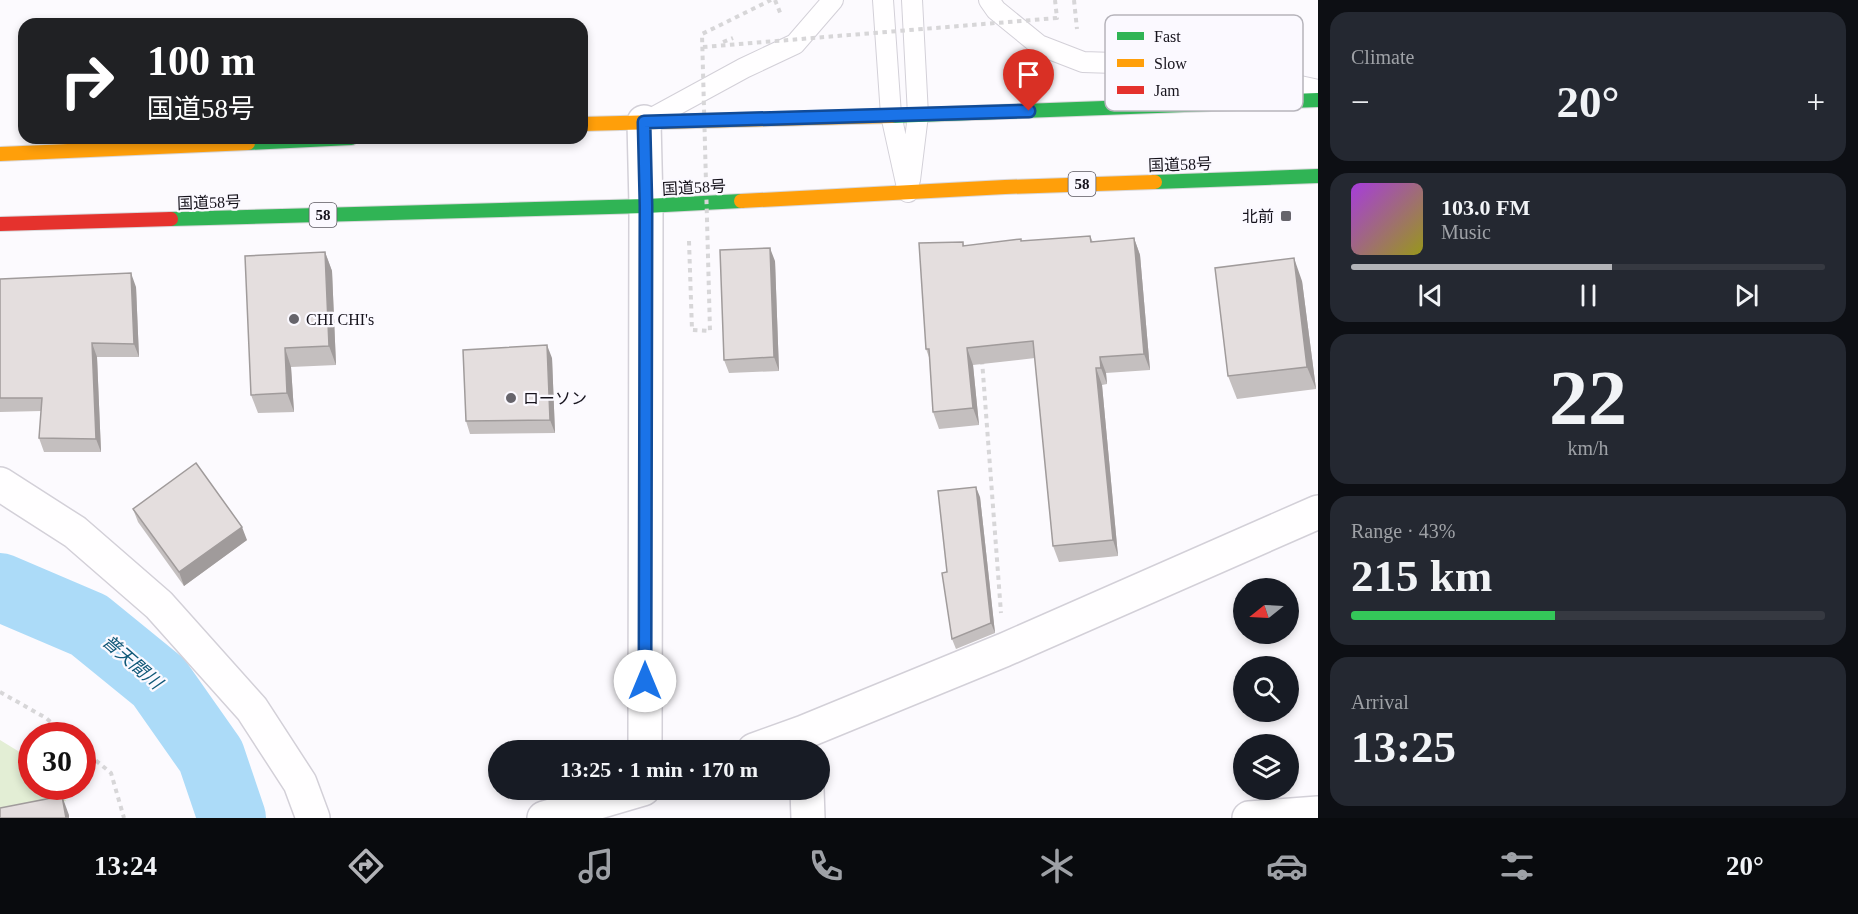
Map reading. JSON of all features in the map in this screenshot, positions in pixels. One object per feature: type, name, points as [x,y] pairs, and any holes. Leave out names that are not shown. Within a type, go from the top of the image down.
[{"type":"highway","points":[[1303,101],[1318,100]]},
{"type":"highway","points":[[588,124],[1105,108]]},
{"type":"highway","points":[[0,154],[219,144]]},
{"type":"highway","name":"国道58号","points":[[0,224],[646,206],[1005,187],[1318,176]]},
{"type":"street","points":[[644,122],[646,206],[645,740]]},
{"type":"street","points":[[0,484],[75,532],[159,604],[252,709],[300,783],[313,818]]},
{"type":"street","points":[[807,740],[1004,650],[1318,512]]},
{"type":"street","points":[[544,818],[605,800]]},
{"type":"street","points":[[807,800],[808,818]]},
{"type":"street","points":[[1249,818],[1318,813]]},
{"type":"lane","points":[[644,122],[744,68],[795,44],[833,0]]},
{"type":"lane","points":[[883,0],[891,115],[908,192]]},
{"type":"lane","points":[[908,192],[918,115],[912,0]]},
{"type":"lane","points":[[989,0],[996,10],[1039,45],[1083,62],[1105,63]]},
{"type":"lane","points":[[1303,87],[1318,90]]},
{"type":"path","points":[[689,241],[692,330],[710,331],[702,34],[773,0],[782,15],[772,20]]},
{"type":"path","points":[[703,47],[1057,18],[1055,0]]},
{"type":"path","points":[[1074,0],[1077,31]]},
{"type":"path","points":[[723,42],[743,33]]},
{"type":"path","points":[[982,358],[1004,650]]},
{"type":"path","points":[[0,692],[51,722]]},
{"type":"path","points":[[96,761],[111,773],[124,818]]},
{"type":"green space","points":[[0,740],[18,751],[18,800],[66,801],[0,813]]},
{"type":"building","points":[[1090,236],[1091,242],[1134,238],[1144,354],[1100,357],[1101,368],[1096,368],[1113,540],[1053,546],[1033,341],[967,348],[973,408],[933,412],[919,243],[963,242],[963,246],[1021,239],[1021,241]]},
{"type":"building","points":[[770,248],[774,357],[724,360],[720,250]]},
{"type":"building","name":"CHI CHI's","points":[[325,252],[329,346],[285,348],[287,393],[251,395],[245,256]]},
{"type":"building","points":[[1294,258],[1307,367],[1228,376],[1215,268]]},
{"type":"building","points":[[131,273],[134,344],[92,343],[96,439],[39,438],[42,398],[0,398],[0,279]]},
{"type":"building","name":"ローソン","points":[[547,345],[550,420],[466,421],[463,350]]},
{"type":"building","points":[[196,463],[242,527],[179,572],[133,509]]},
{"type":"building","points":[[976,487],[991,623],[952,639],[942,573],[947,572],[938,491]]},
{"type":"building","points":[[41,800],[63,800],[66,818],[0,818],[0,808]]},
{"type":"waterway","name":"普天間川","points":[[0,587],[89,625],[159,682],[211,756],[232,818]]},
{"type":"traffic: fast","points":[[1303,101],[1318,100]]},
{"type":"traffic: fast","points":[[892,116],[1105,108]]},
{"type":"traffic: fast","points":[[1155,182],[1318,176]]},
{"type":"traffic: fast","points":[[171,219],[646,206],[741,201]]},
{"type":"traffic: slow","points":[[588,124],[892,116]]},
{"type":"traffic: slow","points":[[0,154],[225,144]]},
{"type":"traffic: slow","points":[[741,201],[1005,187],[1155,182]]},
{"type":"traffic: jam","points":[[0,224],[171,219]]},
{"type":"place","name":"北前","points":[[1286,216]]},
{"type":"place","name":"CHI CHI's","points":[[294,319]]},
{"type":"place","name":"ローソン","points":[[511,398]]},
{"type":"route","points":[[645,681],[646,206],[644,122],[1029,111]]}]
